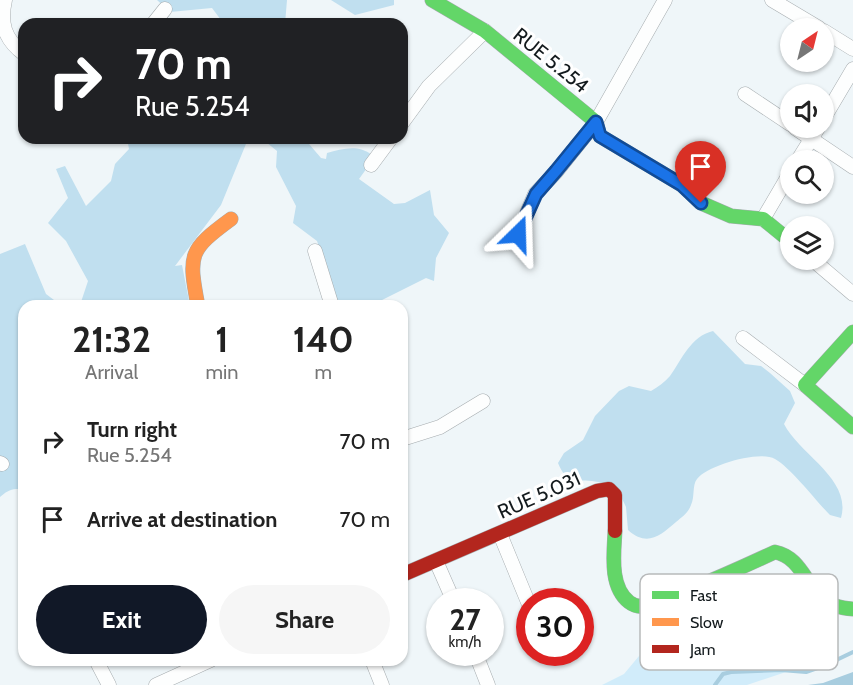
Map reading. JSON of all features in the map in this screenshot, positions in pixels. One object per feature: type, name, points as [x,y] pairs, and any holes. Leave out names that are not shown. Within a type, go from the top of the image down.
[{"type":"street","points":[[5,0],[1,16],[3,25],[18,50]]},
{"type":"street","name":"RUE 5.254","points":[[432,0],[485,31],[596,122],[600,136],[682,185],[701,203],[731,216],[763,219]]},
{"type":"street","points":[[518,234],[536,194],[596,122],[665,0]]},
{"type":"street","points":[[772,0],[802,18]]},
{"type":"street","points":[[158,18],[165,9]]},
{"type":"street","points":[[408,115],[429,86],[485,31]]},
{"type":"street","points":[[834,37],[853,49]]},
{"type":"street","points":[[834,101],[853,69]]},
{"type":"street","points":[[745,94],[780,117]]},
{"type":"street","points":[[821,138],[853,167]]},
{"type":"street","points":[[371,165],[387,144]]},
{"type":"street","points":[[780,190],[763,219],[780,233]]},
{"type":"street","points":[[197,300],[194,282],[196,251],[202,240],[231,219]]},
{"type":"street","points":[[315,251],[330,300]]},
{"type":"street","points":[[825,270],[853,294]]},
{"type":"street","points":[[805,385],[853,332]]},
{"type":"street","points":[[743,338],[805,385],[853,427]]},
{"type":"street","points":[[408,438],[440,427],[483,401]]},
{"type":"street","name":"RUE 5.031","points":[[408,573],[597,491],[609,489],[615,495],[614,573],[622,594],[629,602],[640,606]]},
{"type":"street","points":[[500,534],[522,588]]},
{"type":"street","name":"RUE 5.031","points":[[728,574],[775,552],[785,554],[804,574]]},
{"type":"street","points":[[436,561],[448,588]]},
{"type":"street","name":"RUE 5.031","points":[[838,607],[853,609]]},
{"type":"street","points":[[99,666],[109,685]]},
{"type":"street","points":[[156,685],[198,666]]},
{"type":"street","points":[[374,666],[382,685]]},
{"type":"street","points":[[481,666],[488,685]]},
{"type":"shaded area","points":[[157,0],[287,0],[286,18],[220,18],[212,8],[170,12]]},
{"type":"shaded area","points":[[331,0],[394,0],[394,5],[355,15]]},
{"type":"shaded area","points":[[128,144],[246,144],[221,205],[175,266],[182,265],[189,300],[82,300],[88,281],[66,241],[48,223],[68,198],[56,169],[65,166],[86,206],[111,181],[115,164],[129,149]]},
{"type":"shaded area","points":[[268,144],[309,144],[321,158],[326,159],[327,153],[344,149],[361,149],[372,155],[372,161],[359,179],[394,204],[405,203],[430,190],[434,215],[449,233],[436,258],[434,281],[426,278],[382,300],[337,300],[317,241],[293,223],[296,206],[276,167],[277,151]]},
{"type":"shaded area","points":[[25,244],[46,294],[54,300],[18,300],[18,490],[8,491],[0,497],[0,254]]},
{"type":"shaded area","points":[[713,331],[745,364],[761,366],[790,391],[795,403],[784,424],[791,435],[832,479],[839,491],[842,504],[841,518],[830,515],[781,463],[775,459],[758,456],[734,460],[703,474],[695,482],[692,502],[685,515],[659,535],[647,539],[628,530],[626,507],[616,486],[571,480],[564,475],[558,463],[564,453],[583,440],[595,416],[619,391],[629,386],[651,391],[656,388],[670,376],[693,343]]},
{"type":"shaded area","points":[[640,655],[640,670],[792,670],[747,685],[602,685],[624,674]]},
{"type":"shaded area","points":[[853,672],[853,685],[808,685],[823,683]]},
{"type":"waterway","points":[[838,659],[853,652]]},
{"type":"waterway","points":[[715,685],[723,674],[731,672],[781,670]]},
{"type":"waterway","points":[[781,670],[806,672],[812,670]]},
{"type":"traffic: fast","points":[[432,0],[485,31],[596,122],[600,136],[682,185],[701,203],[731,216],[763,219],[780,233]]},
{"type":"traffic: fast","points":[[853,332],[805,385],[853,427]]},
{"type":"traffic: fast","points":[[615,531],[614,569],[618,587],[629,602],[640,606]]},
{"type":"traffic: fast","points":[[725,574],[775,552],[790,559],[803,574]]},
{"type":"traffic: fast","points":[[838,606],[853,609]]},
{"type":"traffic: slow","points":[[197,300],[193,275],[195,255],[199,246],[231,219]]},
{"type":"traffic: jam","points":[[408,572],[597,491],[609,489],[615,495],[615,531]]},
{"type":"route","points":[[518,234],[536,194],[596,122],[600,136],[682,185],[701,203]]}]
